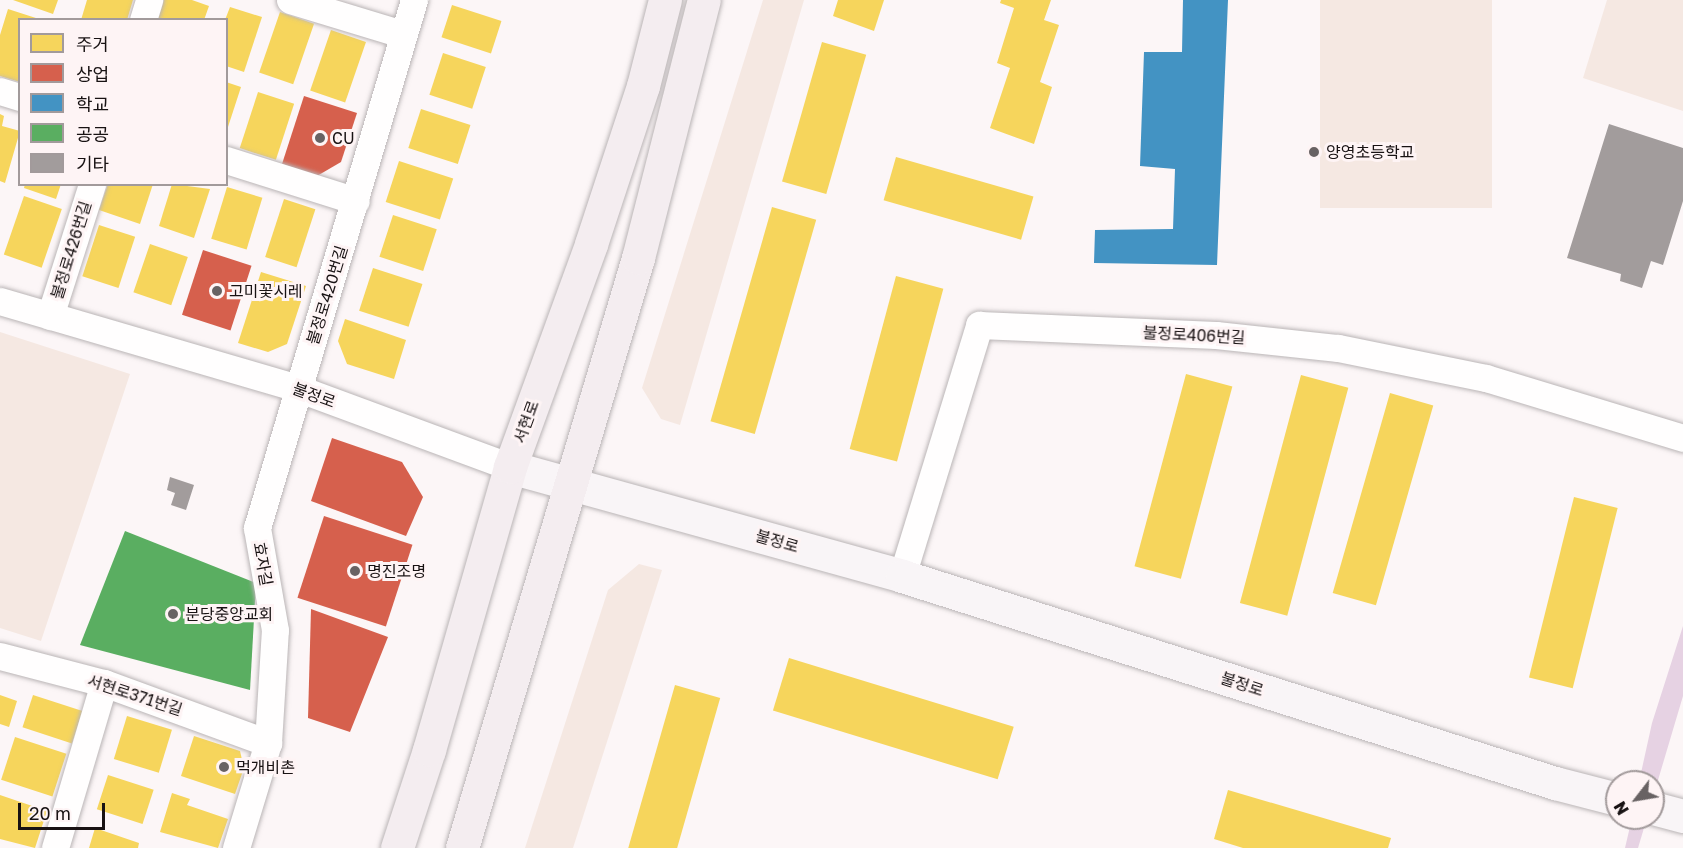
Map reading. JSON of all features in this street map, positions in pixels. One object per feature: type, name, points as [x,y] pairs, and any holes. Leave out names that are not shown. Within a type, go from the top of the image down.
[{"type":"main road","name":"서현로","points":[[397,848],[429,750],[510,467],[595,233],[644,86],[665,0]]},
{"type":"main road","points":[[462,848],[638,258],[705,0]]},
{"type":"main road","name":"불정로","points":[[510,467],[572,482],[902,576],[1555,783],[1605,796]]},
{"type":"main road","points":[[1665,811],[1683,816]]},
{"type":"street","points":[[144,18],[149,0]]},
{"type":"street","points":[[290,0],[402,34]]},
{"type":"street","name":"불정로420번길","points":[[297,388],[356,201],[402,34],[414,0]]},
{"type":"street","points":[[0,91],[18,96]]},
{"type":"street","points":[[228,161],[356,201]]},
{"type":"street","name":"불정로426번길","points":[[50,316],[91,186]]},
{"type":"street","name":"불정로","points":[[0,301],[297,388],[510,467]]},
{"type":"street","name":"불정로406번길","points":[[902,576],[979,326],[1216,335],[1338,348],[1452,369],[1671,434]]},
{"type":"street","name":"효자길","points":[[236,848],[268,742],[275,630],[257,528],[297,388]]},
{"type":"street","name":"서현로371번길","points":[[0,656],[104,683],[268,742]]},
{"type":"street","points":[[55,848],[104,683]]},
{"type":"shaded area","points":[[763,0],[804,0],[680,425],[661,419],[642,388]]},
{"type":"shaded area","points":[[1320,0],[1492,0],[1492,208],[1320,208]]},
{"type":"shaded area","points":[[1607,0],[1683,0],[1683,111],[1583,78]]},
{"type":"shaded area","points":[[0,332],[130,374],[41,641],[0,628]]},
{"type":"shaded area","points":[[639,564],[662,570],[573,848],[525,848],[608,590]]},
{"type":"shaded area","points":[[1683,626],[1683,696],[1661,770],[1642,770],[1652,723]]},
{"type":"shaded area","points":[[1629,830],[1643,830],[1638,848],[1625,848]]},
{"type":"building: 주거","points":[[13,0],[58,0],[53,14]]},
{"type":"building: 주거","points":[[87,0],[133,0],[128,18],[82,18]]},
{"type":"building: 주거","points":[[164,0],[192,0],[209,6],[205,18],[159,18]]},
{"type":"building: 주거","points":[[838,0],[884,0],[874,31],[833,16]]},
{"type":"building: 주거","points":[[1001,0],[1051,0],[1044,20],[1059,25],[1040,82],[1052,87],[1034,144],[990,128],[1010,68],[997,63],[1014,8],[1000,3]]},
{"type":"building: 주거","points":[[452,5],[501,21],[491,53],[441,37]]},
{"type":"building: 주거","points":[[230,7],[262,17],[244,72],[228,67],[228,18],[226,18]]},
{"type":"building: 주거","points":[[8,9],[36,18],[18,18],[18,81],[0,76],[0,35]]},
{"type":"building: 주거","points":[[280,12],[314,24],[293,84],[259,73]]},
{"type":"building: 주거","points":[[331,30],[366,42],[345,103],[310,91]]},
{"type":"building: 주거","points":[[822,42],[866,55],[826,194],[782,181]]},
{"type":"building: 주거","points":[[443,53],[486,67],[472,109],[429,95]]},
{"type":"building: 주거","points":[[228,83],[241,87],[228,127]]},
{"type":"building: 주거","points":[[258,92],[294,104],[276,160],[240,148]]},
{"type":"building: 주거","points":[[421,109],[470,125],[458,164],[408,148]]},
{"type":"building: 주거","points":[[0,114],[4,116],[2,126],[18,130],[18,138],[5,183],[0,181]]},
{"type":"building: 주거","points":[[896,157],[1033,196],[1021,240],[884,200]]},
{"type":"building: 주거","points":[[399,161],[453,179],[440,220],[386,202]]},
{"type":"building: 주거","points":[[24,186],[60,186],[56,199],[24,188]]},
{"type":"building: 주거","points":[[107,186],[152,186],[140,224],[99,210]]},
{"type":"building: 주거","points":[[171,186],[210,189],[194,238],[159,226]]},
{"type":"building: 주거","points":[[227,187],[262,198],[247,249],[211,239]]},
{"type":"building: 주거","points":[[24,196],[62,209],[42,268],[4,255]]},
{"type":"building: 주거","points":[[284,199],[315,209],[297,267],[265,257]]},
{"type":"building: 주거","points":[[772,207],[816,220],[755,434],[711,421]]},
{"type":"building: 주거","points":[[393,215],[437,229],[423,271],[379,257]]},
{"type":"building: 주거","points":[[99,225],[135,237],[118,288],[82,276]]},
{"type":"building: 주거","points":[[150,244],[188,257],[171,305],[133,292]]},
{"type":"building: 주거","points":[[373,268],[422,284],[409,327],[359,311]]},
{"type":"building: 주거","points":[[261,272],[306,286],[287,344],[268,352],[238,343]]},
{"type":"building: 주거","points":[[896,276],[943,289],[897,462],[850,449]]},
{"type":"building: 주거","points":[[345,319],[406,340],[394,379],[347,364],[338,341]]},
{"type":"building: 주거","points":[[1186,374],[1232,386],[1181,579],[1134,566]]},
{"type":"building: 주거","points":[[1301,375],[1348,388],[1287,616],[1240,603]]},
{"type":"building: 주거","points":[[1390,393],[1433,405],[1376,605],[1333,593]]},
{"type":"building: 주거","points":[[1574,497],[1618,508],[1573,688],[1529,677]]},
{"type":"building: 주거","points":[[789,658],[1014,727],[998,779],[773,711]]},
{"type":"building: 주거","points":[[675,685],[720,698],[677,848],[628,848]]},
{"type":"building: 주거","points":[[0,695],[17,701],[9,727],[0,724]]},
{"type":"building: 주거","points":[[33,695],[82,711],[72,743],[22,727]]},
{"type":"building: 주거","points":[[127,716],[172,730],[159,773],[114,759]]},
{"type":"building: 주거","points":[[194,736],[240,751],[244,768],[235,794],[181,776]]},
{"type":"building: 주거","points":[[15,737],[66,754],[52,796],[1,780]]},
{"type":"building: 주거","points":[[108,775],[154,790],[143,824],[97,809]]},
{"type":"building: 주거","points":[[1228,790],[1391,838],[1388,848],[1243,848],[1214,839]]},
{"type":"building: 주거","points":[[172,793],[190,799],[187,805],[228,819],[218,848],[160,832]]},
{"type":"building: 주거","points":[[0,795],[47,811],[35,848],[0,839]]},
{"type":"building: 주거","points":[[95,828],[139,843],[138,848],[89,848]]},
{"type":"building: 상업","name":"CU","points":[[304,96],[357,113],[341,162],[317,176],[282,164]]},
{"type":"building: 상업","name":"고미꽃시레","points":[[203,250],[252,266],[230,330],[182,315]]},
{"type":"building: 상업","points":[[332,438],[402,462],[423,497],[406,536],[311,501]]},
{"type":"building: 상업","name":"명진조명","points":[[324,516],[412,545],[386,627],[297,598]]},
{"type":"building: 상업","points":[[311,609],[388,637],[350,732],[308,718]]},
{"type":"building: 학교","points":[[1183,0],[1228,0],[1217,265],[1094,263],[1095,230],[1173,229],[1175,169],[1140,166],[1144,52],[1182,52]]},
{"type":"building: 공공","name":"분당중앙교회","points":[[125,531],[256,583],[250,690],[80,645]]},
{"type":"building: 기타","points":[[1609,124],[1683,148],[1683,201],[1663,265],[1651,261],[1642,288],[1620,281],[1621,274],[1567,258]]},
{"type":"building: 기타","points":[[170,477],[194,485],[186,510],[171,505],[175,493],[167,490]]},
{"type":"place","name":"CU","points":[[320,138]]},
{"type":"place","name":"양영초등학교","points":[[1314,152]]},
{"type":"place","name":"고미꽃시레","points":[[217,291]]},
{"type":"place","name":"명진조명","points":[[355,571]]},
{"type":"place","name":"분당중앙교회","points":[[173,614]]},
{"type":"place","name":"먹개비촌","points":[[224,767]]}]
